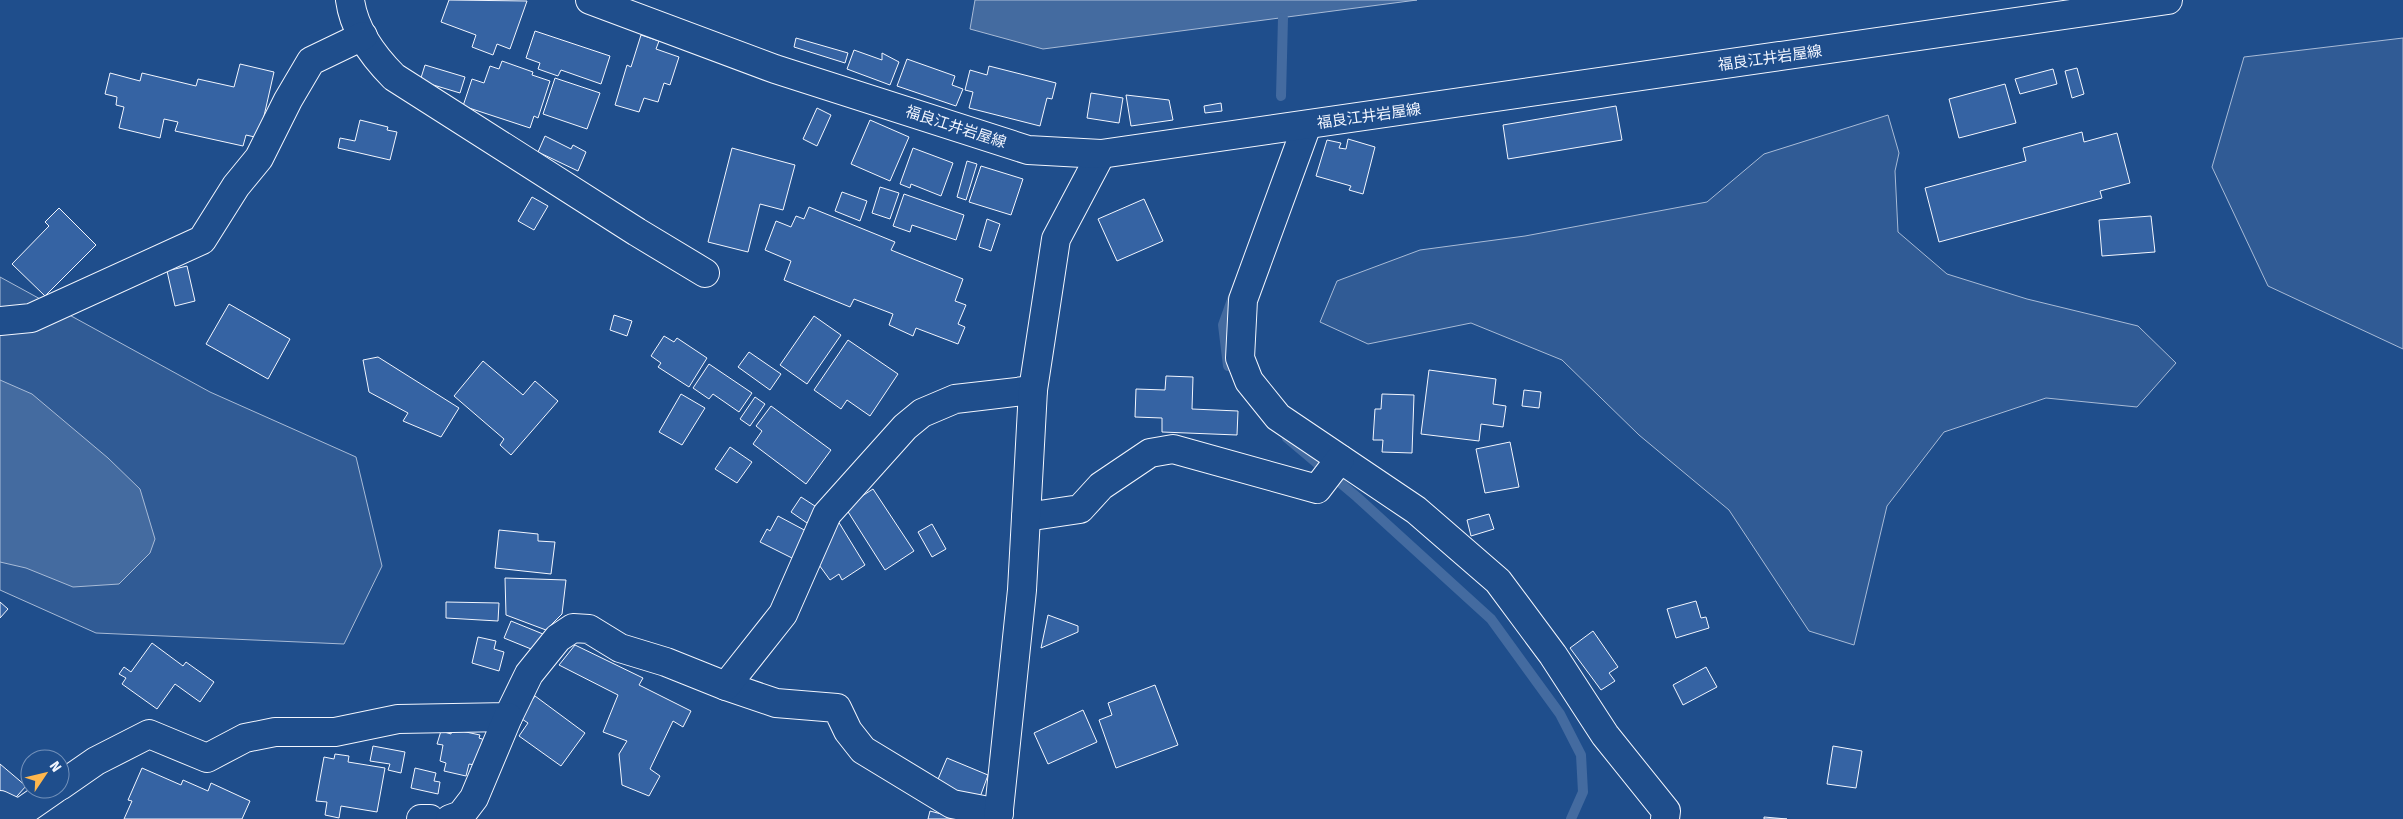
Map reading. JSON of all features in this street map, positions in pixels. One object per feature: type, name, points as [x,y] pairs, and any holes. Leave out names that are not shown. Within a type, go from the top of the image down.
[{"type":"street","points":[[350,0],[363,36],[376,59],[394,77],[638,232],[705,272]]},
{"type":"street","name":"福良江井岩屋線","points":[[590,0],[775,70],[1028,150],[1102,154],[2168,0]]},
{"type":"street","points":[[0,321],[31,318],[202,240],[236,186],[259,158],[288,100],[311,61],[363,36]]},
{"type":"street","points":[[1307,125],[1243,300],[1240,358],[1249,381],[1278,417],[1416,510],[1498,581],[1553,655],[1605,735],[1666,810],[1665,819]]},
{"type":"street","points":[[450,819],[461,815],[474,798],[508,717],[530,674],[558,638],[573,628],[589,629],[620,648],[666,662],[726,686],[776,703],[837,708],[848,731],[863,750],[952,804],[998,816],[1022,590],[1033,390],[1056,239],[1102,154]]},
{"type":"street","points":[[726,686],[783,614],[828,514],[905,427],[922,413],[955,399],[1033,390]]},
{"type":"street","points":[[1026,517],[1080,508],[1101,486],[1150,453],[1173,449],[1317,489],[1340,459]]},
{"type":"street","points":[[70,779],[96,761],[149,734],[207,758],[245,738],[275,732],[335,732],[398,718],[508,717]]},
{"type":"street","points":[[0,805],[19,814],[41,799]]},
{"type":"street","points":[[421,819],[430,819]]},
{"type":"shaded area","points":[[975,0],[1417,0],[1043,49],[970,29]]},
{"type":"shaded area","points":[[2403,38],[2403,349],[2268,286],[2212,167],[2244,57]]},
{"type":"shaded area","points":[[1888,115],[1899,153],[1895,171],[1898,232],[1947,274],[2027,299],[2138,326],[2176,363],[2137,407],[2046,398],[1944,432],[1887,506],[1854,645],[1809,631],[1729,510],[1639,435],[1562,360],[1471,323],[1368,344],[1320,322],[1337,281],[1420,250],[1525,236],[1707,202],[1764,154]]},
{"type":"shaded area","points":[[0,277],[210,392],[356,457],[382,566],[344,644],[96,633],[0,590]]},
{"type":"shaded area","points":[[0,380],[32,394],[108,458],[140,489],[155,539],[150,553],[119,584],[73,587],[26,568],[0,562]]},
{"type":"building","points":[[449,0],[527,1],[510,49],[497,44],[493,55],[472,47],[476,35],[441,22]]},
{"type":"building","points":[[535,31],[610,56],[601,84],[561,70],[558,76],[538,69],[540,63],[526,58]]},
{"type":"building","points":[[641,35],[659,41],[656,49],[679,57],[670,85],[664,83],[658,102],[644,98],[639,112],[615,105],[627,65],[631,67]]},
{"type":"building","points":[[796,38],[848,53],[845,63],[794,47]]},
{"type":"building","points":[[854,50],[882,60],[882,53],[899,62],[890,85],[847,69]]},
{"type":"building","points":[[907,59],[955,76],[952,85],[963,89],[956,106],[897,86]]},
{"type":"building","points":[[502,61],[533,72],[532,75],[550,81],[538,118],[534,116],[530,128],[463,106],[472,79],[484,83],[490,66],[499,69]]},
{"type":"building","points":[[240,64],[274,72],[259,138],[246,135],[243,146],[175,131],[178,122],[164,119],[160,138],[119,128],[124,107],[116,105],[117,97],[105,94],[110,73],[140,81],[142,73],[196,86],[198,79],[234,87]]},
{"type":"building","points":[[425,65],[465,77],[460,93],[420,81]]},
{"type":"building","points":[[989,66],[1056,83],[1052,99],[1047,98],[1040,126],[969,108],[973,92],[965,90],[970,70],[987,75]]},
{"type":"building","points":[[2077,68],[2084,94],[2072,98],[2065,71]]},
{"type":"building","points":[[2053,69],[2057,84],[2020,94],[2015,79]]},
{"type":"building","points":[[555,78],[600,93],[587,129],[543,114]]},
{"type":"building","points":[[2005,84],[2016,123],[1959,138],[1949,99]]},
{"type":"building","points":[[1091,93],[1123,98],[1119,123],[1087,118]]},
{"type":"building","points":[[1126,95],[1169,100],[1173,120],[1131,126]]},
{"type":"building","points":[[1221,103],[1222,111],[1205,113],[1204,106]]},
{"type":"building","points":[[1616,106],[1622,140],[1508,159],[1503,125]]},
{"type":"building","points":[[817,108],[831,115],[817,146],[803,139]]},
{"type":"building","points":[[360,120],[388,127],[387,130],[397,132],[390,160],[338,148],[340,138],[355,141]]},
{"type":"building","points":[[870,120],[909,137],[890,181],[851,164]]},
{"type":"building","points":[[2082,132],[2084,142],[2117,133],[2130,183],[2100,191],[2102,198],[1939,242],[1925,188],[2026,161],[2023,148]]},
{"type":"building","points":[[545,136],[571,149],[573,145],[586,152],[578,171],[538,152]]},
{"type":"building","points":[[1348,139],[1375,147],[1363,194],[1349,190],[1351,186],[1316,176],[1327,140],[1341,143],[1339,148],[1346,149]]},
{"type":"building","points":[[732,148],[795,165],[783,210],[760,204],[748,252],[708,242]]},
{"type":"building","points":[[913,148],[953,163],[941,196],[911,184],[910,188],[900,184]]},
{"type":"building","points":[[967,161],[977,164],[966,200],[957,197]]},
{"type":"building","points":[[981,166],[1023,179],[1011,215],[969,202]]},
{"type":"building","points":[[880,187],[899,193],[890,219],[872,213]]},
{"type":"building","points":[[842,192],[867,201],[860,221],[835,211]]},
{"type":"building","points":[[904,194],[964,215],[956,240],[912,225],[910,232],[893,226]]},
{"type":"building","points":[[532,197],[548,206],[534,230],[518,221]]},
{"type":"building","points":[[1144,199],[1163,241],[1117,261],[1098,219]]},
{"type":"building","points":[[809,207],[895,242],[891,250],[963,279],[955,301],[966,305],[958,324],[965,327],[958,344],[916,328],[913,336],[889,325],[893,314],[854,299],[850,307],[784,280],[791,261],[765,250],[776,221],[791,227],[796,216],[804,219]]},
{"type":"building","points":[[59,208],[96,245],[45,296],[12,264],[49,226],[45,222]]},
{"type":"building","points":[[2151,216],[2155,252],[2102,256],[2099,220]]},
{"type":"building","points":[[987,219],[1000,224],[991,251],[979,247]]},
{"type":"building","points":[[187,266],[195,301],[175,306],[167,271]]},
{"type":"building","points":[[229,304],[290,339],[268,379],[206,344]]},
{"type":"building","points":[[614,315],[632,321],[627,336],[610,330]]},
{"type":"building","points":[[814,316],[841,335],[807,384],[780,365]]},
{"type":"building","points":[[664,336],[674,342],[677,338],[707,358],[689,387],[658,367],[661,363],[651,356]]},
{"type":"building","points":[[848,340],[898,374],[870,416],[847,400],[841,409],[814,390]]},
{"type":"building","points":[[749,352],[781,374],[770,390],[738,367]]},
{"type":"building","points":[[378,357],[459,408],[441,437],[403,421],[408,413],[369,392],[363,360]]},
{"type":"building","points":[[483,361],[523,395],[535,381],[558,401],[511,455],[500,445],[504,439],[454,396]]},
{"type":"building","points":[[709,364],[752,393],[739,412],[713,394],[709,399],[693,388]]},
{"type":"building","points":[[1429,370],[1496,379],[1493,404],[1506,406],[1503,427],[1481,424],[1479,441],[1421,434]]},
{"type":"building","points":[[1166,376],[1193,377],[1192,409],[1238,411],[1237,435],[1162,432],[1162,418],[1135,417],[1136,389],[1165,390]]},
{"type":"building","points":[[1524,390],[1541,392],[1539,408],[1522,406]]},
{"type":"building","points":[[681,394],[705,408],[682,445],[659,432]]},
{"type":"building","points":[[1382,394],[1414,395],[1412,453],[1382,452],[1383,440],[1373,440],[1375,409],[1381,409]]},
{"type":"building","points":[[755,397],[765,404],[750,426],[740,419]]},
{"type":"building","points":[[771,406],[831,450],[806,484],[753,444],[762,431],[756,426]]},
{"type":"building","points":[[1510,442],[1519,487],[1485,493],[1476,449]]},
{"type":"building","points":[[730,447],[752,462],[737,483],[715,469]]},
{"type":"building","points":[[873,489],[914,551],[885,570],[845,507]]},
{"type":"building","points":[[801,497],[818,508],[807,523],[791,512]]},
{"type":"building","points":[[1489,514],[1494,529],[1471,536],[1467,520]]},
{"type":"building","points":[[778,516],[808,532],[794,559],[760,542],[767,529],[770,531]]},
{"type":"building","points":[[838,521],[865,565],[842,580],[839,574],[830,580],[814,558]]},
{"type":"building","points":[[932,524],[946,549],[932,557],[918,532]]},
{"type":"building","points":[[499,530],[538,534],[538,541],[555,542],[551,574],[495,568]]},
{"type":"building","points":[[505,578],[566,580],[562,614],[546,630],[506,615]]},
{"type":"building","points":[[1696,601],[1701,618],[1706,617],[1709,628],[1676,638],[1667,609]]},
{"type":"building","points":[[0,602],[8,609],[0,618]]},
{"type":"building","points":[[446,602],[499,603],[498,621],[446,618]]},
{"type":"building","points":[[1048,615],[1078,626],[1078,632],[1041,648]]},
{"type":"building","points":[[511,621],[543,634],[536,651],[504,638]]},
{"type":"building","points":[[1593,631],[1618,667],[1609,673],[1615,681],[1601,690],[1570,648]]},
{"type":"building","points":[[478,637],[496,641],[494,649],[504,652],[499,671],[472,663]]},
{"type":"building","points":[[152,643],[183,666],[186,662],[214,682],[200,702],[175,684],[157,709],[122,684],[126,678],[119,674],[124,667],[131,672]]},
{"type":"building","points":[[575,645],[643,678],[639,685],[691,711],[683,727],[673,721],[650,769],[660,776],[649,796],[622,785],[619,754],[627,741],[603,732],[618,695],[559,665]]},
{"type":"building","points":[[1706,667],[1717,687],[1683,705],[1673,685]]},
{"type":"building","points":[[1155,685],[1178,745],[1116,768],[1099,720],[1112,715],[1108,703]]},
{"type":"building","points":[[535,696],[585,733],[561,766],[519,736],[528,723],[519,717]]},
{"type":"building","points":[[1083,710],[1097,742],[1048,764],[1034,733]]},
{"type":"building","points":[[452,729],[480,735],[479,738],[485,740],[480,766],[469,764],[466,776],[444,771],[446,763],[440,761],[443,745],[437,744],[441,731],[451,734]]},
{"type":"building","points":[[373,746],[405,752],[401,773],[388,770],[390,764],[370,761]]},
{"type":"building","points":[[1833,746],[1862,751],[1856,788],[1827,784]]},
{"type":"building","points":[[335,754],[349,756],[348,762],[385,768],[377,812],[341,806],[339,818],[325,815],[327,802],[316,801],[324,757],[334,759]]},
{"type":"building","points":[[947,758],[988,775],[979,800],[936,784]]},
{"type":"building","points":[[0,764],[20,781],[20,793],[10,804],[0,795]]},
{"type":"building","points":[[142,768],[181,785],[183,780],[208,791],[211,783],[250,801],[242,819],[124,819],[132,801],[128,800]]},
{"type":"building","points":[[415,768],[436,773],[434,781],[440,782],[438,794],[411,788]]},
{"type":"building","points":[[930,811],[960,819],[928,819]]},
{"type":"building","points":[[1764,817],[1787,819],[1764,819]]},
{"type":"waterway","points":[[1281,96],[1283,18]]},
{"type":"waterway","points":[[1228,366],[1223,325],[1233,297]]},
{"type":"waterway","points":[[1287,438],[1357,497],[1491,619],[1560,714],[1581,755],[1583,792],[1571,819]]}]
